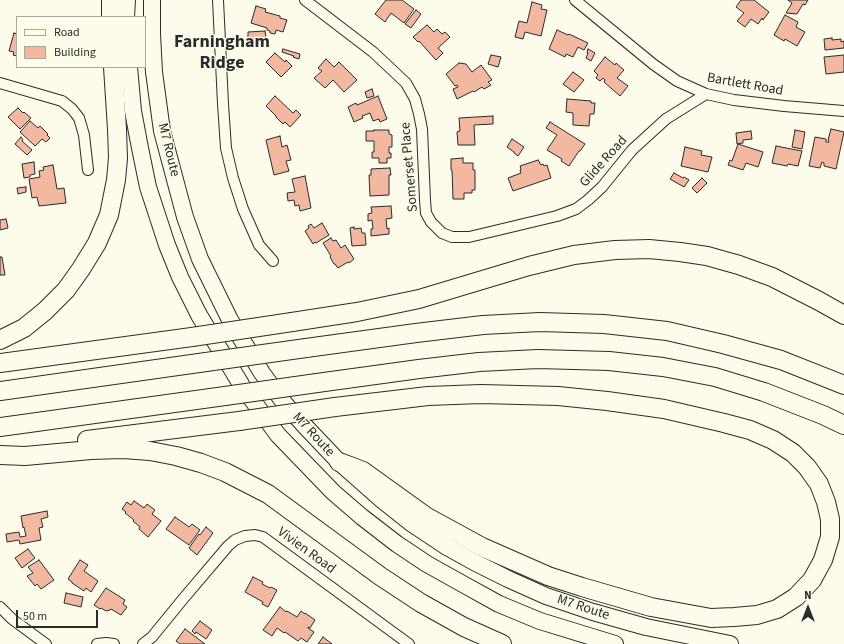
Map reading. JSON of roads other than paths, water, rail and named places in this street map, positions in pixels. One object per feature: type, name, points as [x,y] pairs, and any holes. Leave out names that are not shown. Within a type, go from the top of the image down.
[{"type":"highway","points":[[111,0],[111,16]]},
{"type":"highway","points":[[126,16],[127,0]]},
{"type":"highway","name":"M7 Route","points":[[152,0],[154,72],[162,131],[185,218],[200,259],[230,320],[262,373],[285,404],[338,462],[376,496],[411,523],[447,547],[508,579],[546,596],[593,612],[646,627],[730,644]]},
{"type":"highway","points":[[0,340],[24,328],[45,311],[66,290],[97,243],[109,215],[116,180],[118,158],[113,68]]},
{"type":"highway","name":"M7 Route","points":[[128,68],[133,111],[148,187],[180,277],[199,316],[242,386],[278,435],[332,492],[397,544],[427,564],[499,604],[540,620],[615,644]]},
{"type":"highway","points":[[0,363],[357,312],[419,299],[528,266],[574,255],[615,250],[649,249],[680,252],[707,256],[739,265],[772,277],[844,315]]},
{"type":"highway","points":[[0,391],[416,332],[483,325],[540,322],[604,324],[667,331],[723,344],[780,360],[844,385]]},
{"type":"highway","points":[[0,427],[419,369],[479,362],[538,359],[609,361],[663,367],[715,377],[764,392],[823,415],[844,425]]},
{"type":"highway","points":[[0,454],[335,407],[428,396],[481,394],[558,396],[649,407],[724,422],[750,430],[773,440],[793,453],[807,467],[819,484],[826,502],[830,519],[830,537],[823,560],[812,580],[796,598],[777,609],[757,614],[711,618],[650,607],[582,588],[548,576],[482,547],[427,517],[363,471],[338,462]]},
{"type":"highway","points":[[0,454],[25,456],[91,450],[130,450],[150,451],[201,463],[246,482],[268,494],[380,576],[464,627],[502,644]]},
{"type":"street","points":[[218,0],[226,148],[233,178],[243,209],[259,245],[272,261]]},
{"type":"street","name":"Somerset Place","points":[[305,0],[373,52],[406,83],[415,99],[422,129],[426,213],[431,222],[442,233]]},
{"type":"street","name":"Bartlett Road","points":[[575,0],[653,64],[677,81],[706,94],[734,100],[844,111]]},
{"type":"street","points":[[0,83],[62,101],[72,109],[79,118],[84,135],[88,170]]},
{"type":"street","name":"Glide Road","points":[[442,233],[452,237],[469,237],[557,216],[576,209],[602,187],[632,150],[666,119],[706,94]]},
{"type":"street","name":"Vivien Road","points":[[143,644],[152,637],[228,546],[235,540],[245,536],[254,535],[263,537],[409,644]]},
{"type":"street","points":[[0,606],[12,619],[46,644]]},
{"type":"street","points":[[97,644],[114,644]]},
{"type":"district","name":"Farningham Ridge","points":[[222,53]]}]
